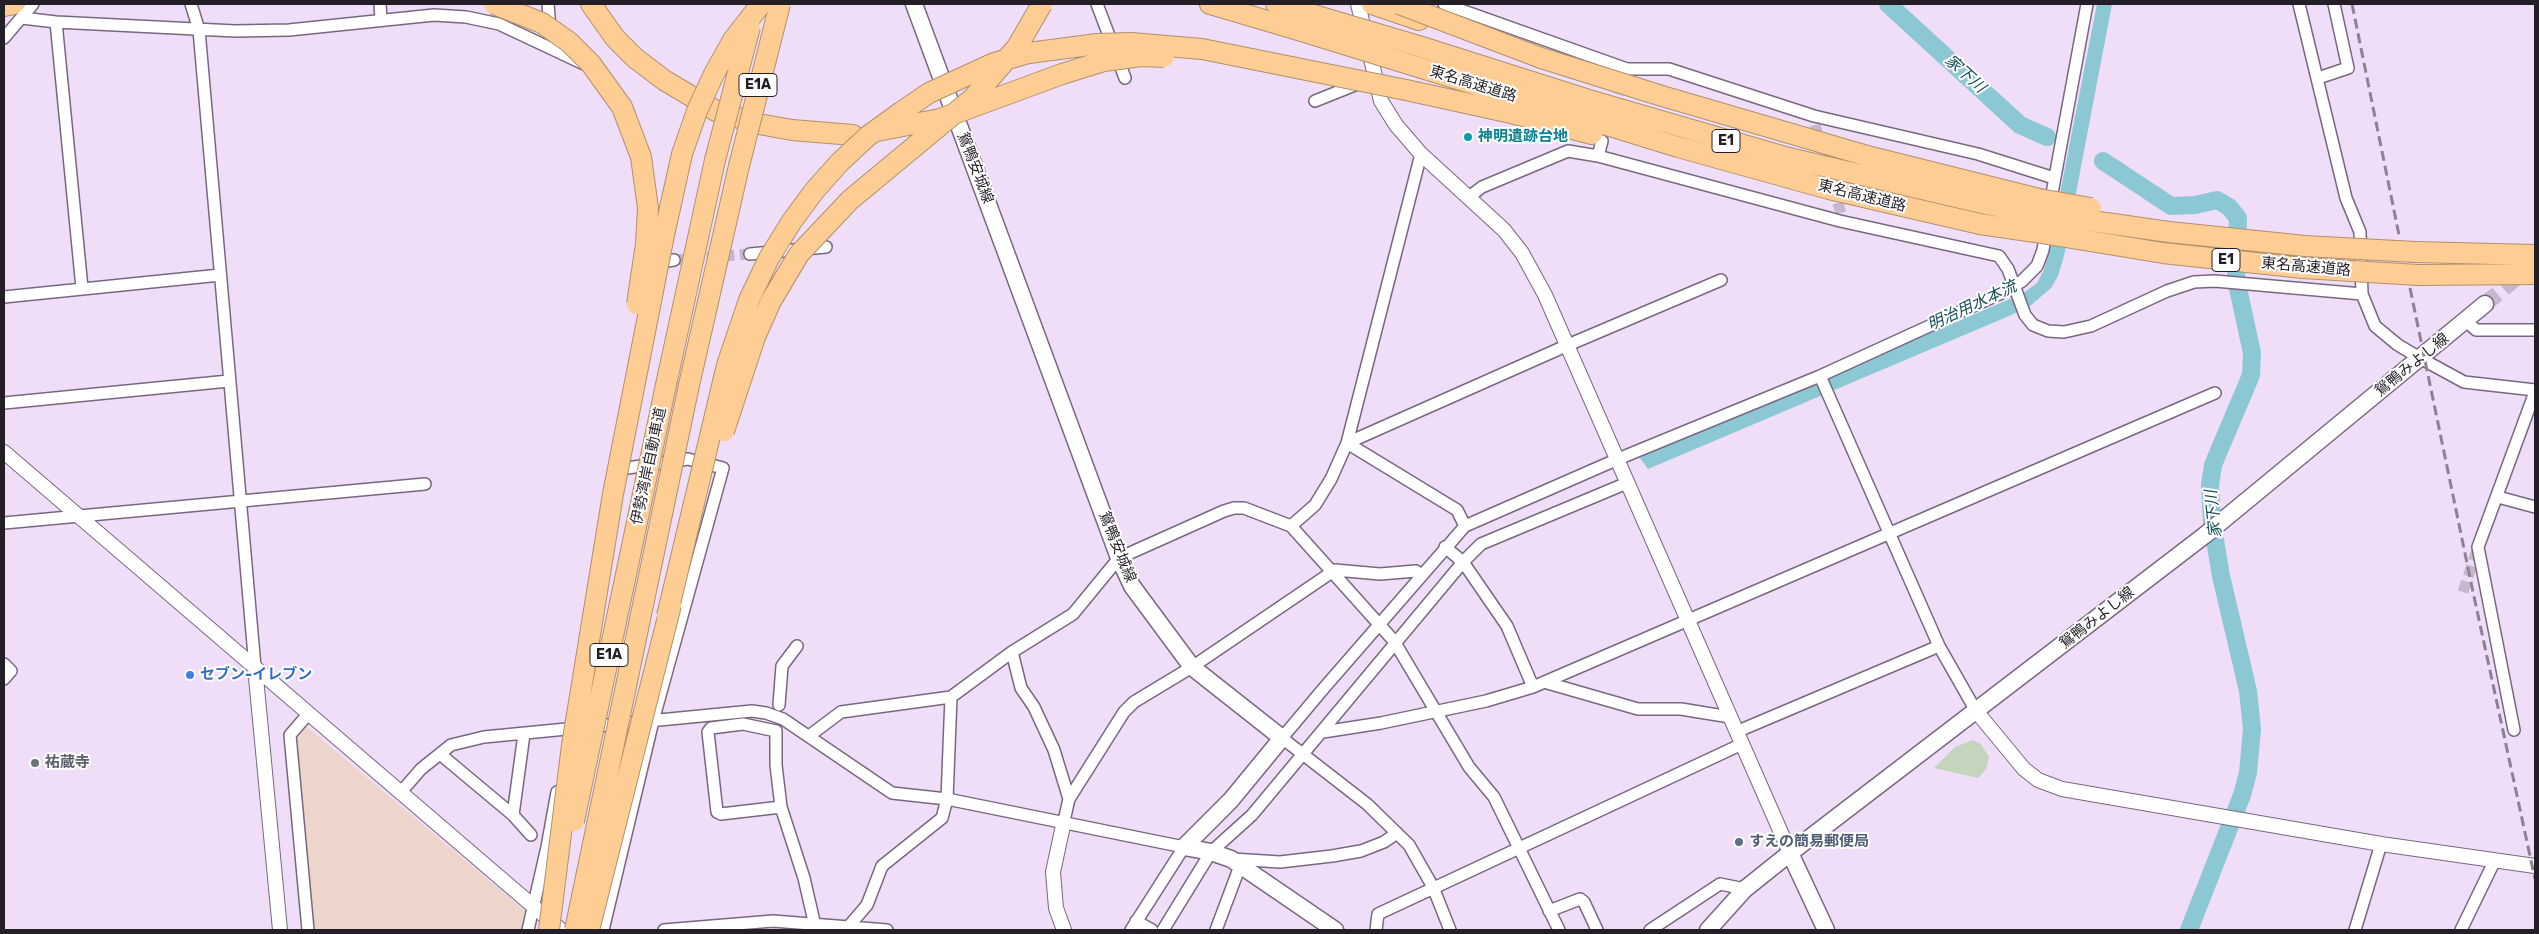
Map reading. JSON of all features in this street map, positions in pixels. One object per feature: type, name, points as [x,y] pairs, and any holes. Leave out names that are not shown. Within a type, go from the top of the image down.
[{"type":"highway","points":[[494,4],[542,23],[568,42],[591,64],[622,107],[641,157],[648,208],[646,244],[627,375],[613,494]]},
{"type":"highway","points":[[591,4],[604,23],[635,58],[664,80],[716,111],[759,124],[792,130],[853,135],[940,119],[1062,74],[1104,61],[1141,56],[1202,57],[1283,65]]},
{"type":"highway","name":"伊勢湾岸自動車道","points":[[550,930],[715,160],[756,4]]},
{"type":"highway","points":[[550,930],[572,745],[613,494],[664,234],[682,154],[697,111],[714,74],[733,40],[761,4]]},
{"type":"highway","name":"伊勢湾岸自動車道","points":[[576,930],[689,384],[739,166],[780,4]]},
{"type":"highway","points":[[668,616],[699,523],[744,366],[770,301],[784,276],[821,228],[850,200],[940,127],[980,91],[1017,47],[1042,4]]},
{"type":"highway","name":"東名高速道路","points":[[1210,4],[1422,47],[1589,100],[1781,156],[2037,215],[2169,232],[2305,246],[2474,255],[2535,255]]},
{"type":"highway","name":"東名高速道路","points":[[1276,4],[1301,21],[1415,66],[1687,150],[1829,189],[1980,224],[2037,215],[2163,253],[2303,268],[2418,275],[2535,274]]},
{"type":"highway","points":[[1372,4],[1662,96],[1871,157],[2037,215]]},
{"type":"highway","points":[[1400,4],[1541,58]]},
{"type":"highway","points":[[4,6],[18,11]]},
{"type":"highway","points":[[589,930],[668,616],[727,365],[749,300],[769,258],[792,221],[840,162],[868,136],[937,89],[994,63],[1029,53],[1097,44],[1131,43],[1202,49],[1511,112],[1830,195],[1898,205]]},
{"type":"highway","points":[[2474,255],[2512,247],[2535,246]]},
{"type":"main road","name":"鴛鴨安城線","points":[[914,4],[1119,558],[1132,586],[1192,667],[1284,740]]},
{"type":"main road","name":"鴛鴨みよし線","points":[[1708,930],[1745,889],[2223,520],[2485,304]]},
{"type":"main road","points":[[1187,848],[1284,740]]},
{"type":"main road","points":[[1187,848],[1209,852],[1236,862],[1335,930]]},
{"type":"main road","points":[[1790,853],[1826,930]]},
{"type":"street","points":[[4,38],[18,11],[33,4]]},
{"type":"street","points":[[191,4],[198,30],[280,930]]},
{"type":"street","points":[[380,4],[381,20]]},
{"type":"street","points":[[548,4],[552,48]]},
{"type":"street","points":[[1097,4],[1125,78]]},
{"type":"street","points":[[1358,4],[1374,78],[1381,101],[1396,125],[1421,154],[1504,230],[1522,253],[1545,295],[1790,853]]},
{"type":"street","points":[[1444,4],[1626,71],[1668,69],[1814,121],[1978,154],[2054,178]]},
{"type":"street","points":[[1450,930],[1434,887],[1409,845],[1367,804],[1284,740],[1381,627],[1445,547],[1465,526],[1820,376],[2015,289],[2037,266],[2043,250],[2054,178],[2088,4]]},
{"type":"street","points":[[2299,4],[2346,198],[2360,232],[2362,294],[2375,326],[2398,345],[2464,382],[2535,391],[2498,497],[2478,547],[2514,730]]},
{"type":"street","points":[[2318,78],[2348,68],[2334,4]]},
{"type":"street","points":[[18,11],[56,22],[198,30],[289,30],[434,16],[466,17],[499,24],[552,48],[603,75],[610,81],[626,104],[639,133],[649,181],[648,264],[610,470],[547,847],[528,930]]},
{"type":"street","points":[[56,22],[82,288]]},
{"type":"street","points":[[1315,101],[1374,78]]},
{"type":"street","points":[[1598,156],[1602,141]]},
{"type":"street","points":[[1469,197],[1482,187],[1568,151],[1598,156],[1999,256],[2008,270],[2025,315],[2033,326],[2048,331],[2064,332],[2091,326],[2176,288],[2194,282],[2215,281],[2362,294]]},
{"type":"street","points":[[1291,526],[1315,505],[1331,479],[1347,443],[1421,154]]},
{"type":"street","points":[[750,254],[826,247]]},
{"type":"street","points":[[648,264],[674,260]]},
{"type":"street","points":[[4,297],[220,274]]},
{"type":"street","points":[[1347,443],[1568,345],[1721,280]]},
{"type":"street","points":[[2466,321],[2476,330],[2535,330]]},
{"type":"street","points":[[1820,376],[1939,646],[1976,711],[2024,769],[2038,780],[2062,789],[2381,844],[2535,866]]},
{"type":"street","points":[[4,403],[229,381]]},
{"type":"street","points":[[1323,732],[1381,724],[1486,701],[1539,684],[1889,535],[2215,393]]},
{"type":"street","points":[[1347,443],[1457,510],[1465,526]]},
{"type":"street","points":[[4,452],[401,792],[533,908],[561,930]]},
{"type":"street","points":[[603,930],[653,720],[722,468],[688,459],[610,470]]},
{"type":"street","points":[[1163,930],[1209,852],[1252,815],[1302,753],[1323,732],[1395,643],[1481,544],[1627,481]]},
{"type":"street","points":[[4,523],[425,484]]},
{"type":"street","points":[[2498,497],[2535,507]]},
{"type":"street","points":[[809,736],[841,712],[951,697],[1012,652],[1073,614],[1119,558],[1234,508],[1244,508],[1291,526],[1395,643],[1417,676],[1435,711],[1470,766],[1494,796],[1518,850],[1559,930]]},
{"type":"street","points":[[1445,547],[1464,562],[1507,626],[1539,684],[1638,709],[1681,710],[1730,717]]},
{"type":"street","points":[[1064,930],[1056,908],[1053,872],[1069,799],[1124,712],[1134,702],[1192,667],[1335,570],[1380,574],[1416,571],[1422,575]]},
{"type":"street","points":[[779,705],[782,666],[796,646]]},
{"type":"street","points":[[1376,930],[1378,914],[1518,850],[1739,738],[1939,646]]},
{"type":"street","points":[[1012,652],[1022,688],[1034,707],[1054,750],[1069,799]]},
{"type":"street","points":[[4,664],[11,671],[4,679]]},
{"type":"street","points":[[849,926],[867,905],[882,866],[942,818],[947,799],[951,697]]},
{"type":"street","points":[[401,792],[421,769],[451,746],[484,737],[752,711],[783,719],[892,793],[947,799],[1064,821],[1187,848],[1134,926],[1152,930]]},
{"type":"street","points":[[308,930],[290,735],[309,714]]},
{"type":"street","points":[[781,807],[720,814],[717,812],[708,732],[711,728],[743,724],[776,731],[776,765],[781,807],[804,878],[816,927]]},
{"type":"street","points":[[513,815],[524,734]]},
{"type":"street","points":[[440,754],[513,815],[531,835]]},
{"type":"street","points":[[1216,930],[1236,862],[1280,862],[1361,851],[1384,842],[1397,833]]},
{"type":"street","points":[[2355,930],[2381,844]]},
{"type":"street","points":[[2461,930],[2495,860]]},
{"type":"street","points":[[1650,930],[1720,884],[1745,889]]},
{"type":"street","points":[[1550,911],[1580,899],[1584,902],[1597,930]]},
{"type":"street","points":[[664,930],[772,921],[816,927],[849,926],[887,930]]},
{"type":"shaded area","name":"明治用水本流","points":[[2097,4],[2112,4],[2064,256],[2058,276],[2051,288],[2030,306],[2009,316],[1648,469],[1640,458],[1653,451],[2003,302],[2025,292],[2037,283],[2044,270],[2048,255]]},
{"type":"shaded area","points":[[304,726],[525,911],[521,930],[314,930],[295,736]]},
{"type":"shaded area","points":[[1973,740],[1981,744],[1989,757],[1986,769],[1978,778],[1934,768],[1955,747]]},
{"type":"waterway","name":"家下川","points":[[1888,4],[2020,125],[2047,137]]},
{"type":"waterway","name":"家下川","points":[[2103,161],[2171,206],[2195,205],[2217,200],[2229,207],[2238,218],[2236,279],[2252,353],[2251,375],[2213,465],[2210,485],[2212,522],[2221,576],[2248,691],[2252,729],[2248,773],[2242,795],[2189,930]]},
{"type":"tunnel","points":[[1602,141],[1623,80]]},
{"type":"tunnel","points":[[1815,125],[1828,169]]},
{"type":"tunnel","points":[[1833,187],[1841,213]]},
{"type":"tunnel","points":[[674,260],[750,254]]},
{"type":"tunnel","points":[[2485,304],[2526,270]]},
{"type":"tunnel","points":[[2463,592],[2478,547]]},
{"type":"railway","points":[[2352,4],[2399,235]]},
{"type":"railway","points":[[2410,288],[2535,879]]},
{"type":"place","name":"神明遺跡台地","points":[[1468,137]]},
{"type":"place","name":"セブン-イレブン","points":[[190,675]]},
{"type":"place","name":"祐蔵寺","points":[[35,763]]},
{"type":"place","name":"すえの簡易郵便局","points":[[1739,842]]}]
